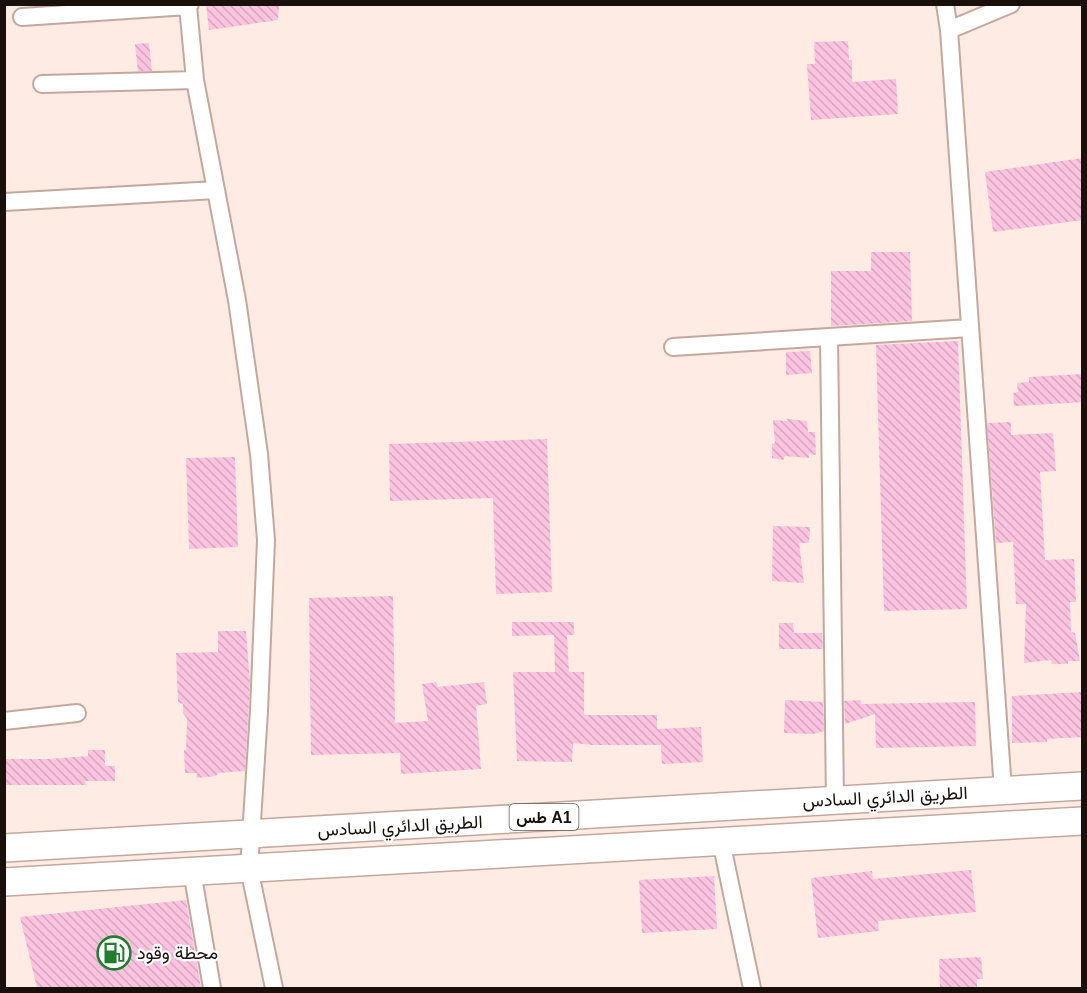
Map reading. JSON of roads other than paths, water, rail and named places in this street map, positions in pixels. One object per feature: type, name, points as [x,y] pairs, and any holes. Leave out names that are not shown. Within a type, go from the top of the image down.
[{"type":"highway","name":"الطريق الدائري السادس","points":[[4,848],[1083,786]]},
{"type":"highway","name":"الطريق الدائري السادس","points":[[4,882],[1083,821]]},
{"type":"street","points":[[945,4],[950,30],[1003,790]]},
{"type":"street","points":[[950,30],[1011,4]]},
{"type":"street","points":[[22,17],[189,5],[195,80],[237,300],[259,454],[266,540],[259,711],[249,868],[274,988]]},
{"type":"street","points":[[42,84],[195,80]]},
{"type":"street","points":[[4,202],[216,190]]},
{"type":"street","points":[[673,347],[970,328]]},
{"type":"street","points":[[829,337],[835,800]]},
{"type":"street","points":[[4,721],[77,712]]},
{"type":"street","points":[[721,841],[752,988]]},
{"type":"street","points":[[192,871],[212,988]]},
{"type":"place","name":"محطة وقود","points":[[114,953]]}]
